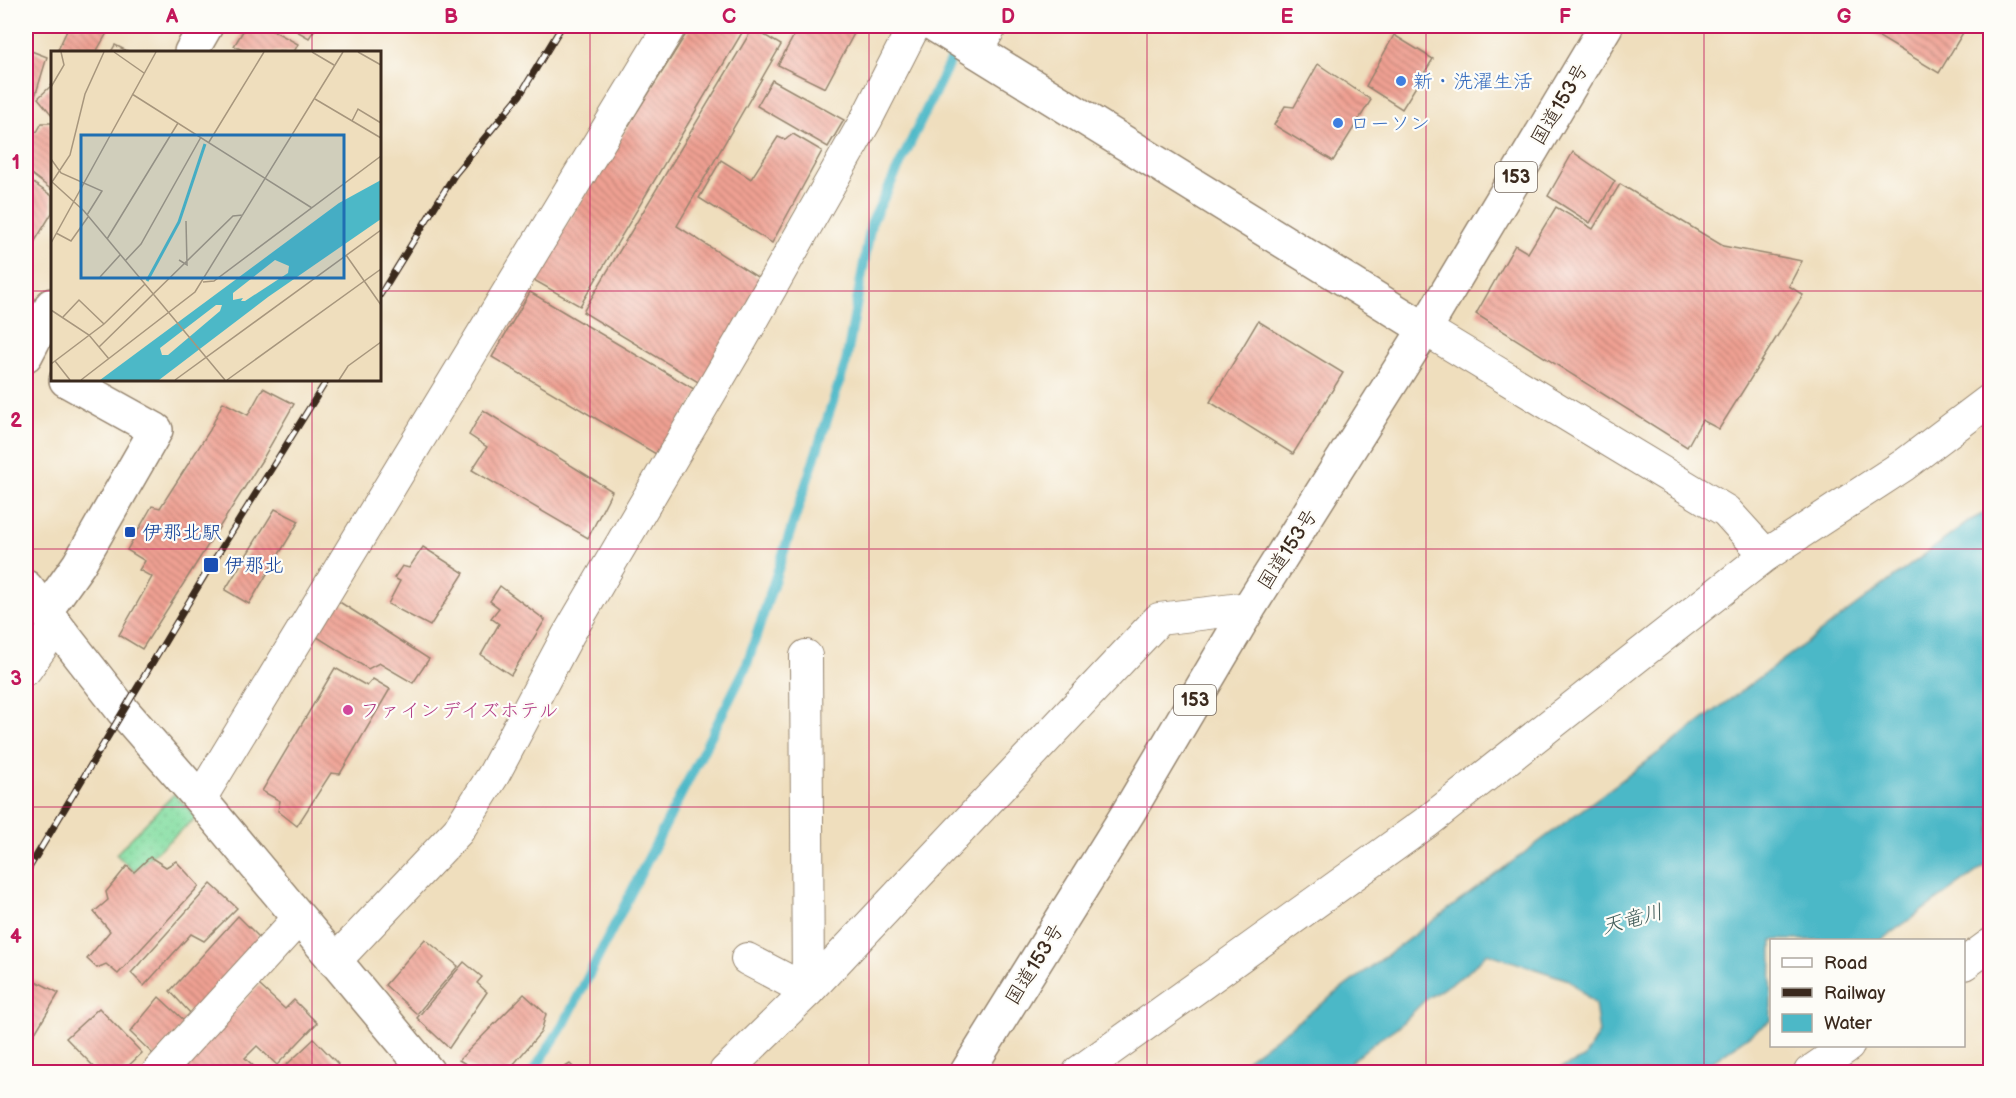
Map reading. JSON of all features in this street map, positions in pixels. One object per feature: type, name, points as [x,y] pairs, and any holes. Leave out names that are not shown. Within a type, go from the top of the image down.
[{"type":"main road","points":[[192,51],[206,26]]},
{"type":"main road","points":[[936,26],[984,38],[1425,330]]},
{"type":"main road","name":"国道153号","points":[[967,1072],[1128,813],[1249,608],[1425,330],[1606,26]]},
{"type":"main road","points":[[51,307],[26,356],[51,371]]},
{"type":"main road","points":[[68,381],[156,430],[79,564],[42,608],[123,711],[428,1072]]},
{"type":"street","points":[[200,800],[670,26]]},
{"type":"street","points":[[334,962],[458,831],[494,774],[568,635],[740,342],[867,118],[914,26]]},
{"type":"street","points":[[1425,330],[1726,511],[1766,555]]},
{"type":"street","points":[[1079,1072],[1427,822],[1766,555],[1904,465],[1990,400]]},
{"type":"street","points":[[26,669],[42,608]]},
{"type":"street","points":[[725,1072],[808,991],[1159,619],[1249,608]]},
{"type":"street","points":[[806,656],[808,991]]},
{"type":"street","points":[[158,1072],[299,918]]},
{"type":"street","points":[[1965,963],[1990,945]]},
{"type":"street","points":[[747,959],[808,991]]},
{"type":"street","points":[[1810,1072],[1847,1047]]},
{"type":"green space","points":[[174,794],[197,817],[134,872],[116,854]]},
{"type":"water","name":"天竜川","points":[[1990,510],[1990,862],[1882,939],[1770,939],[1770,1021],[1698,1072],[1552,1072],[1584,1058],[1599,1033],[1595,1004],[1569,980],[1487,953],[1467,973],[1425,1000],[1400,1025],[1372,1044],[1352,1061],[1346,1072],[1230,1072],[1971,520]]},
{"type":"building","points":[[69,26],[111,26],[97,51],[57,51]]},
{"type":"building","points":[[246,26],[265,26],[298,44],[294,51],[245,51],[234,46]]},
{"type":"building","points":[[288,26],[317,26],[309,38]]},
{"type":"building","points":[[691,26],[746,26],[580,306],[532,279]]},
{"type":"building","points":[[754,26],[769,26],[764,35],[781,45],[677,226],[762,280],[703,385],[583,312]]},
{"type":"building","points":[[799,26],[858,26],[825,88],[778,65]]},
{"type":"building","points":[[1861,26],[1967,26],[1939,73]]},
{"type":"building","points":[[1394,35],[1433,59],[1402,109],[1366,86]]},
{"type":"building","points":[[115,45],[127,51],[112,51]]},
{"type":"building","points":[[26,49],[47,57],[34,100],[26,97]]},
{"type":"building","points":[[1318,64],[1371,100],[1333,161],[1274,125],[1285,106],[1294,107]]},
{"type":"building","points":[[772,80],[844,120],[828,147],[757,106]]},
{"type":"building","points":[[51,86],[51,114],[38,98]]},
{"type":"building","points":[[42,123],[51,123],[51,189],[26,170],[26,161],[30,153],[26,151],[26,130],[28,126],[37,132]]},
{"type":"building","points":[[793,134],[822,151],[772,243],[699,198],[721,160],[751,179],[778,137],[785,140]]},
{"type":"building","points":[[1573,152],[1615,181],[1590,223],[1548,196]]},
{"type":"building","points":[[26,178],[51,195],[51,215],[32,246],[26,243]]},
{"type":"building","points":[[1620,184],[1723,246],[1802,261],[1789,286],[1803,295],[1719,429],[1702,420],[1687,447],[1476,314],[1515,245],[1528,253],[1556,207],[1593,229]]},
{"type":"building","points":[[26,249],[34,253],[26,268]]},
{"type":"building","points":[[530,292],[699,392],[661,457],[492,357]]},
{"type":"building","points":[[1258,321],[1343,373],[1293,454],[1210,402]]},
{"type":"building","points":[[263,388],[294,404],[262,460],[142,649],[119,635],[152,577],[139,570],[145,561],[127,550],[152,506],[160,508],[210,430],[223,402],[248,415]]},
{"type":"building","points":[[483,410],[612,491],[588,538],[472,470],[487,447],[469,435]]},
{"type":"building","points":[[275,509],[299,521],[249,604],[225,590]]},
{"type":"building","points":[[423,547],[464,573],[430,626],[388,604],[400,581],[394,578],[402,566],[409,568]]},
{"type":"building","points":[[500,586],[545,620],[511,675],[481,655],[499,624],[491,618],[499,608],[490,601]]},
{"type":"building","points":[[338,601],[429,659],[413,683],[379,663],[368,669],[314,635]]},
{"type":"building","points":[[335,668],[367,686],[373,679],[390,689],[340,774],[331,773],[297,826],[278,811],[280,801],[262,791]]},
{"type":"building","points":[[150,857],[166,867],[176,861],[199,886],[118,974],[106,964],[97,968],[87,959],[110,931],[94,912],[108,900],[106,892],[127,866],[134,872]]},
{"type":"building","points":[[211,884],[237,908],[204,941],[191,934],[144,986],[131,973]]},
{"type":"building","points":[[238,916],[261,939],[191,1014],[170,991]]},
{"type":"building","points":[[425,939],[458,966],[417,1014],[385,985]]},
{"type":"building","points":[[464,962],[482,977],[477,983],[487,992],[449,1048],[417,1018]]},
{"type":"building","points":[[26,976],[59,993],[26,1048]]},
{"type":"building","points":[[259,985],[285,1009],[294,1000],[317,1023],[277,1065],[257,1046],[245,1058],[260,1072],[194,1072],[184,1064]]},
{"type":"building","points":[[524,994],[546,1014],[541,1032],[507,1072],[479,1072],[459,1060]]},
{"type":"building","points":[[159,997],[186,1022],[156,1057],[130,1032]]},
{"type":"building","points":[[99,1008],[142,1053],[122,1072],[99,1072],[66,1038]]},
{"type":"building","points":[[314,1039],[338,1064],[334,1070],[338,1072],[279,1072]]},
{"type":"building","points":[[570,1064],[578,1072],[557,1072]]},
{"type":"waterway","points":[[533,1072],[565,1022],[746,667],[846,362],[871,224],[951,59]]},
{"type":"railway","points":[[381,293],[455,174],[520,95],[562,26]]},
{"type":"railway","points":[[26,873],[211,565],[326,381]]},
{"type":"place","name":"新・洗濯生活","points":[[1401,81]]},
{"type":"place","name":"ローソン","points":[[1338,123]]},
{"type":"place","name":"伊那北駅","points":[[130,532]]},
{"type":"place","name":"伊那北","points":[[211,565]]},
{"type":"place","name":"ファインデイズホテル","points":[[348,710]]}]
